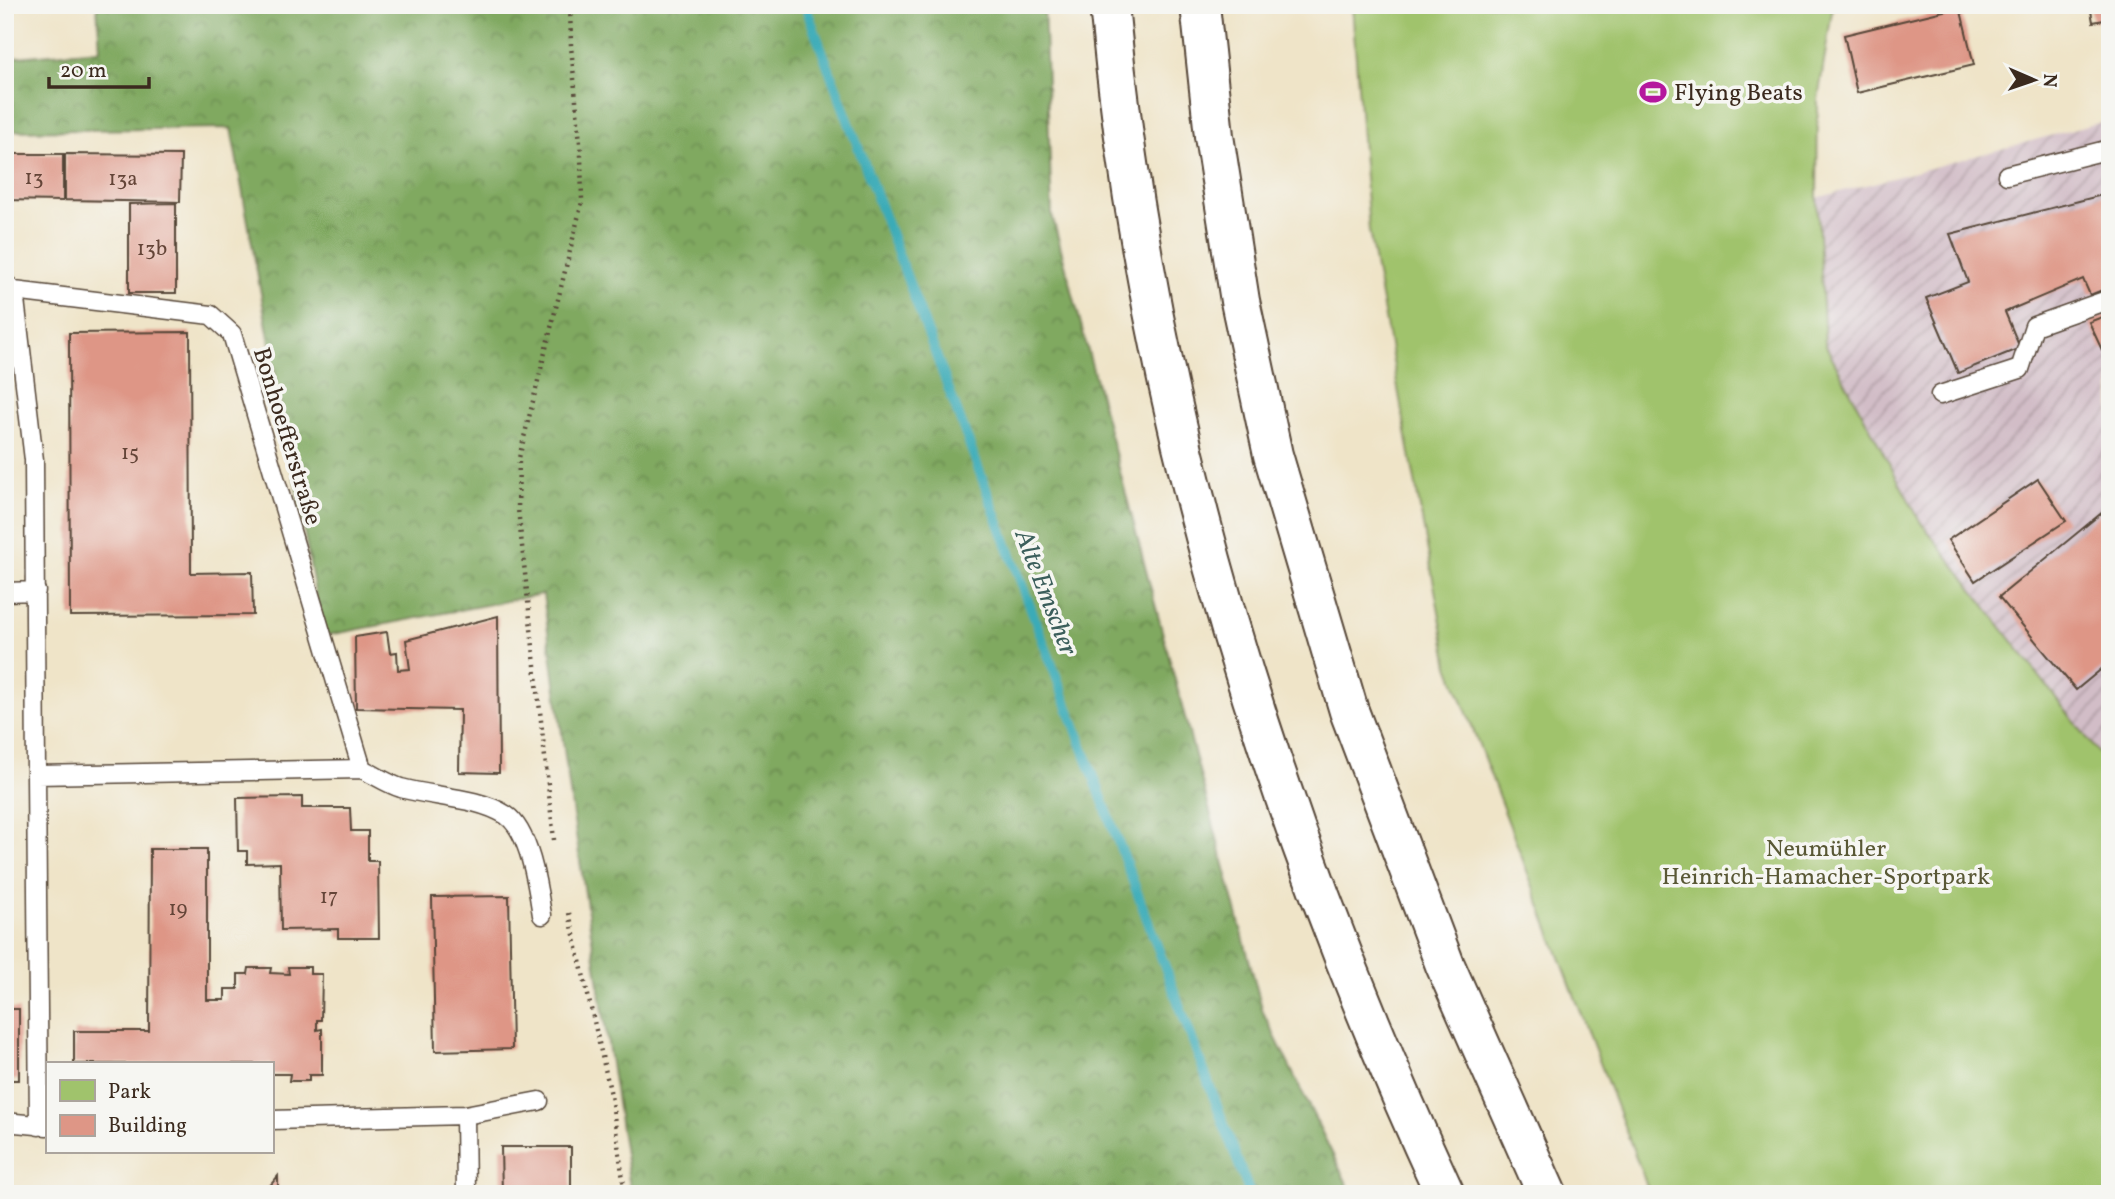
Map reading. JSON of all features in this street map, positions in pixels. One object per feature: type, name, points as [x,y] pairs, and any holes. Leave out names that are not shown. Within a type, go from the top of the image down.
[{"type":"highway","points":[[1109,5],[1126,154],[1153,312],[1188,476],[1225,612],[1267,746],[1357,992],[1445,1194]]},
{"type":"highway","points":[[1200,5],[1214,136],[1240,301],[1277,468],[1359,737],[1444,965],[1547,1194]]},
{"type":"lane","points":[[2007,175],[2110,149]]},
{"type":"lane","name":"Bonhoefferstraße","points":[[5,1122],[43,1126],[36,775],[34,460],[10,287],[211,315],[232,334],[362,769]]},
{"type":"lane","points":[[1940,396],[2021,369],[2034,326],[2110,299]]},
{"type":"lane","points":[[5,592],[36,591]]},
{"type":"lane","points":[[36,775],[362,769],[398,787],[477,804],[507,816],[522,837],[534,867],[542,915]]},
{"type":"lane","points":[[273,1120],[465,1115],[539,1101]]},
{"type":"lane","points":[[465,1115],[466,1194]]},
{"type":"path","points":[[554,844],[518,509],[519,458],[582,202],[570,5]]},
{"type":"path","points":[[568,911],[611,1095],[625,1194]]},
{"type":"shaded area","points":[[2110,120],[2110,768],[1920,521],[1825,344],[1817,198]]},
{"type":"green space","points":[[97,5],[1044,5],[1052,215],[1263,1012],[1352,1194],[631,1194],[573,815],[543,594],[323,636],[231,128],[5,131],[5,58],[100,50]]},
{"type":"green space","name":"Neumühler Heinrich-Hamacher-Sportpark","points":[[1352,5],[1833,5],[1818,99],[1817,198],[1825,344],[1920,521],[2110,768],[2110,1194],[1650,1194],[1449,666],[1369,231]]},
{"type":"building","points":[[2090,5],[2110,5],[2110,19],[2093,22]]},
{"type":"building","points":[[1960,7],[1974,65],[1857,93],[1844,35]]},
{"type":"building","points":[[5,154],[63,154],[63,201],[5,200]]},
{"type":"building","points":[[65,154],[181,155],[180,202],[65,200]]},
{"type":"building","points":[[2110,193],[2110,287],[2090,295],[2083,279],[2005,312],[2020,348],[1958,373],[1926,298],[1968,282],[1950,234]]},
{"type":"building","points":[[176,203],[176,293],[129,293],[129,204]]},
{"type":"building","points":[[2110,314],[2110,347],[2102,350],[2089,322]]},
{"type":"building","points":[[190,332],[191,573],[252,572],[253,615],[70,616],[69,333]]},
{"type":"building","points":[[2038,479],[2066,521],[1975,581],[1948,540]]},
{"type":"building","points":[[2110,506],[2110,662],[2076,690],[1999,597]]},
{"type":"building","points":[[498,616],[499,773],[459,772],[460,710],[356,708],[355,637],[387,632],[390,653],[397,652],[398,670],[410,669],[406,640]]},
{"type":"building","points":[[302,797],[302,808],[350,808],[351,831],[368,831],[368,861],[378,861],[379,938],[338,938],[338,929],[281,930],[280,863],[247,864],[247,851],[238,851],[237,798]]},
{"type":"building","points":[[150,849],[207,849],[207,1000],[225,1000],[225,989],[238,989],[238,974],[248,974],[249,968],[271,968],[270,973],[289,974],[288,967],[310,967],[310,974],[322,974],[321,1020],[317,1020],[317,1030],[322,1029],[322,1075],[309,1075],[309,1081],[289,1081],[290,1074],[273,1074],[273,1062],[74,1062],[74,1031],[149,1031]]},
{"type":"building","points":[[509,896],[512,1049],[435,1051],[432,897]]},
{"type":"building","points":[[5,1009],[19,1009],[19,1080],[9,1080],[9,1084],[5,1084]]},
{"type":"building","points":[[501,1147],[571,1147],[571,1194],[502,1194]]},
{"type":"building","points":[[278,1176],[278,1188],[282,1194],[263,1194]]},
{"type":"waterway","name":"Alte Emscher","points":[[805,5],[1250,1194]]},
{"type":"place","name":"Flying Beats","points":[[1653,92]]}]
